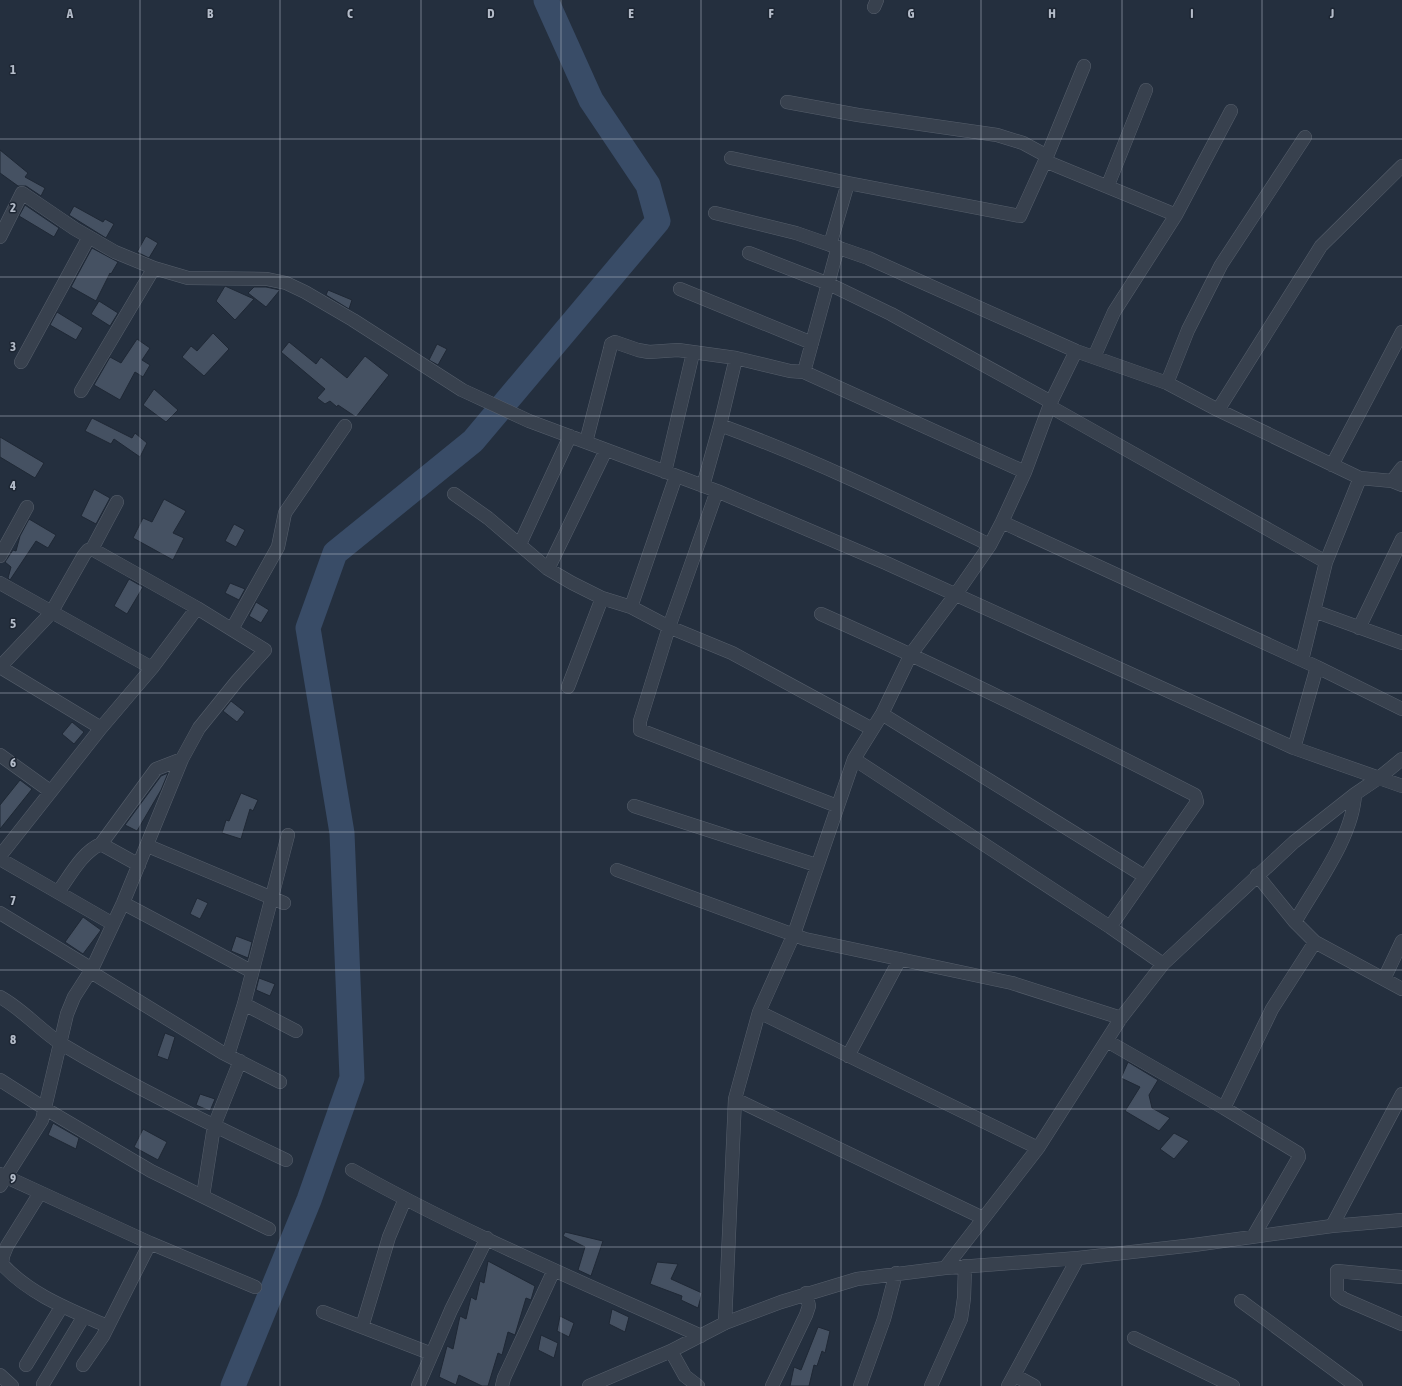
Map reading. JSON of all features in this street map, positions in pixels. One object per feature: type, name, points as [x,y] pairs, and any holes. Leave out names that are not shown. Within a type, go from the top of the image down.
[{"type":"street","points":[[731,158],[1016,216],[1022,213],[1084,66]]},
{"type":"street","points":[[1108,186],[1146,90]]},
{"type":"street","points":[[787,102],[858,115],[996,135],[1023,143],[1046,158],[1176,215]]},
{"type":"street","points":[[1094,357],[1114,312],[1176,215],[1231,112]]},
{"type":"street","points":[[1167,384],[1188,330],[1221,265],[1305,137]]},
{"type":"street","points":[[1218,410],[1321,246],[1402,166]]},
{"type":"street","points":[[804,372],[829,284],[834,246],[848,183]]},
{"type":"street","points":[[0,237],[22,193],[89,237],[115,252],[154,268],[188,278],[267,278],[286,284],[305,292],[353,320],[462,390],[529,421],[716,491],[956,594],[1294,748],[1402,786]]},
{"type":"street","points":[[715,213],[796,233],[868,258],[1076,351],[1167,384],[1360,478],[1397,483],[1402,468]]},
{"type":"street","points":[[21,362],[89,237]]},
{"type":"street","points":[[749,253],[829,284],[932,335],[1326,562]]},
{"type":"street","points":[[81,391],[154,268]]},
{"type":"street","points":[[680,289],[812,343]]},
{"type":"street","points":[[1332,465],[1402,332]]},
{"type":"street","points":[[586,442],[611,344],[615,342],[649,352],[678,350],[736,358],[790,371],[804,372],[1025,472]]},
{"type":"street","points":[[726,1323],[735,1099],[759,1012],[794,934],[816,865],[854,759],[882,714],[911,654],[956,594],[990,545],[1025,472],[1050,404],[1076,351]]},
{"type":"street","points":[[631,607],[670,474],[693,352]]},
{"type":"street","points":[[703,486],[720,425],[736,358]]},
{"type":"street","points":[[720,425],[768,442],[848,477],[990,545]]},
{"type":"street","points":[[232,629],[278,547],[285,513],[345,426]]},
{"type":"street","points":[[520,544],[570,436]]},
{"type":"street","points":[[548,569],[606,450]]},
{"type":"street","points":[[1302,660],[1326,562],[1360,478]]},
{"type":"street","points":[[716,491],[669,627],[640,721],[640,730],[838,806]]},
{"type":"street","points":[[454,494],[488,518],[548,569],[572,584],[602,598],[631,607],[669,627],[732,653],[872,729]]},
{"type":"street","points":[[101,728],[0,667],[51,612],[84,555],[88,550],[92,549],[117,502]]},
{"type":"street","points":[[0,556],[28,507]]},
{"type":"street","points":[[1002,522],[1317,667],[1402,709]]},
{"type":"street","points":[[1359,628],[1402,539]]},
{"type":"street","points":[[92,549],[197,608],[265,650],[237,681],[199,728],[182,759],[148,846],[123,903],[92,971],[74,997],[59,1042],[42,1120],[2,1179],[40,1193],[150,1243],[255,1288]]},
{"type":"street","points":[[0,583],[152,668]]},
{"type":"street","points":[[568,687],[602,598]]},
{"type":"street","points":[[0,856],[50,791],[152,668],[197,608]]},
{"type":"street","points":[[1314,611],[1402,644]]},
{"type":"street","points":[[821,614],[911,654],[1064,728],[1195,795],[1197,802],[1144,876],[1110,927]]},
{"type":"street","points":[[1294,748],[1317,667]]},
{"type":"street","points":[[882,714],[1144,876]]},
{"type":"street","points":[[0,755],[50,791]]},
{"type":"street","points":[[58,892],[78,865],[95,846],[101,844],[156,769],[182,759]]},
{"type":"street","points":[[854,759],[1110,927],[1163,964]]},
{"type":"street","points":[[946,1268],[1038,1148],[1122,1018],[1163,964],[1294,842],[1355,794],[1380,778],[1402,759]]},
{"type":"street","points":[[1295,922],[1336,851],[1352,812],[1355,794]]},
{"type":"street","points":[[634,806],[816,865]]},
{"type":"street","points":[[228,1055],[244,1004],[251,971],[288,835]]},
{"type":"street","points":[[101,844],[139,866]]},
{"type":"street","points":[[148,846],[284,903]]},
{"type":"street","points":[[0,859],[113,924]]},
{"type":"street","points":[[617,870],[805,939],[1012,983],[1122,1018]]},
{"type":"street","points":[[1257,875],[1295,922],[1316,942],[1402,989]]},
{"type":"street","points":[[123,903],[251,971]]},
{"type":"street","points":[[0,913],[228,1055],[280,1082]]},
{"type":"street","points":[[1384,979],[1402,941]]},
{"type":"street","points":[[1224,1108],[1272,1009],[1316,942]]},
{"type":"street","points":[[848,1056],[900,959]]},
{"type":"street","points":[[0,997],[10,1002],[59,1042],[214,1126],[286,1160]]},
{"type":"street","points":[[244,1004],[296,1031]]},
{"type":"street","points":[[759,1012],[1038,1148]]},
{"type":"street","points":[[1107,1041],[1224,1108],[1298,1153],[1299,1157],[1253,1237]]},
{"type":"street","points":[[203,1196],[214,1126],[240,1062]]},
{"type":"street","points":[[0,1080],[44,1108],[151,1171],[269,1229]]},
{"type":"street","points":[[1332,1226],[1402,1094]]},
{"type":"street","points":[[735,1099],[983,1218]]},
{"type":"street","points":[[352,1170],[405,1199],[554,1270],[701,1336]]},
{"type":"street","points":[[40,1193],[7,1246],[2,1264],[11,1274],[62,1306],[107,1326]]},
{"type":"street","points":[[362,1327],[389,1237],[405,1199]]},
{"type":"street","points":[[589,1386],[671,1351],[726,1323],[806,1293],[858,1279],[896,1273],[965,1266],[1078,1258],[1332,1226],[1402,1220]]},
{"type":"street","points":[[418,1386],[451,1310],[487,1238]]},
{"type":"street","points":[[82,1365],[103,1336],[150,1243]]},
{"type":"street","points":[[1034,1386],[1011,1381],[1078,1258]]},
{"type":"street","points":[[931,1386],[961,1319],[964,1298],[965,1266]]},
{"type":"street","points":[[502,1386],[504,1378],[554,1270]]},
{"type":"street","points":[[1402,1277],[1337,1271],[1336,1280],[1337,1294],[1344,1300],[1402,1324]]},
{"type":"street","points":[[860,1386],[884,1319],[896,1273]]},
{"type":"street","points":[[772,1386],[806,1315],[809,1306],[806,1293]]},
{"type":"street","points":[[1241,1301],[1356,1386]]},
{"type":"street","points":[[26,1365],[62,1306]]},
{"type":"street","points":[[323,1312],[432,1354]]},
{"type":"street","points":[[43,1384],[84,1316]]},
{"type":"street","points":[[1134,1338],[1233,1386]]},
{"type":"street","points":[[671,1351],[684,1376],[698,1386]]},
{"type":"street","points":[[0,1375],[12,1386]]},
{"type":"building","points":[[0,150],[28,173],[25,177],[45,188],[41,196],[26,186],[18,186],[0,173]]},
{"type":"building","points":[[25,205],[59,228],[54,237],[19,216]]},
{"type":"building","points":[[74,206],[103,222],[105,219],[114,224],[106,238],[69,215]]},
{"type":"building","points":[[146,236],[158,243],[149,258],[137,252]]},
{"type":"building","points":[[92,248],[118,262],[111,274],[110,273],[96,301],[71,287]]},
{"type":"building","points":[[225,286],[254,299],[235,320],[216,301]]},
{"type":"building","points":[[254,287],[266,287],[280,290],[266,307],[248,293]]},
{"type":"building","points":[[328,290],[352,300],[349,309],[326,295]]},
{"type":"building","points":[[99,301],[118,313],[110,326],[91,314]]},
{"type":"building","points":[[57,312],[83,328],[76,340],[50,325]]},
{"type":"building","points":[[213,333],[229,349],[204,376],[182,357],[191,346],[197,351]]},
{"type":"building","points":[[137,339],[150,348],[142,360],[150,365],[143,377],[135,372],[120,400],[94,385],[110,357],[121,363]]},
{"type":"building","points":[[289,342],[316,364],[321,357],[347,378],[365,356],[389,375],[356,417],[338,405],[337,407],[330,401],[325,404],[317,398],[325,389],[281,352]]},
{"type":"building","points":[[437,344],[447,349],[438,365],[429,360]]},
{"type":"building","points":[[154,389],[178,410],[166,422],[143,405]]},
{"type":"building","points":[[92,418],[132,438],[135,433],[147,443],[140,457],[114,439],[111,444],[85,431]]},
{"type":"building","points":[[0,437],[44,463],[35,478],[0,457]]},
{"type":"building","points":[[94,489],[110,498],[96,524],[81,516]]},
{"type":"building","points":[[164,499],[186,511],[173,533],[184,538],[173,560],[133,538],[143,518],[152,522]]},
{"type":"building","points":[[29,519],[56,535],[48,548],[36,541],[10,580],[8,578],[11,567],[5,562],[13,550],[16,551],[20,536]]},
{"type":"building","points":[[234,524],[245,530],[236,547],[225,541]]},
{"type":"building","points":[[129,579],[143,587],[127,614],[114,606]]},
{"type":"building","points":[[230,583],[245,589],[239,600],[225,593]]},
{"type":"building","points":[[256,602],[269,610],[261,623],[249,616]]},
{"type":"building","points":[[231,701],[245,712],[237,722],[223,711]]},
{"type":"building","points":[[72,722],[84,732],[74,744],[62,734]]},
{"type":"building","points":[[168,773],[161,790],[137,831],[125,825],[161,776]]},
{"type":"building","points":[[20,780],[32,789],[0,829],[0,805]]},
{"type":"building","points":[[241,793],[258,800],[253,811],[250,809],[241,839],[222,833],[226,820],[229,821]]},
{"type":"building","points":[[197,898],[208,903],[200,919],[190,914]]},
{"type":"building","points":[[83,917],[101,930],[83,954],[65,942]]},
{"type":"building","points":[[236,936],[252,942],[248,958],[231,951]]},
{"type":"building","points":[[259,978],[275,984],[270,996],[256,990]]},
{"type":"building","points":[[165,1033],[175,1037],[168,1060],[157,1056]]},
{"type":"building","points":[[1128,1062],[1158,1080],[1149,1095],[1152,1108],[1170,1118],[1159,1131],[1125,1111],[1140,1087],[1121,1078]]},
{"type":"building","points":[[200,1094],[215,1099],[210,1111],[196,1105]]},
{"type":"building","points":[[53,1123],[79,1138],[76,1149],[48,1135]]},
{"type":"building","points":[[143,1129],[167,1142],[158,1160],[134,1147]]},
{"type":"building","points":[[1174,1133],[1189,1141],[1174,1159],[1160,1149]]},
{"type":"building","points":[[565,1232],[603,1241],[591,1276],[578,1270],[585,1247],[563,1236]]},
{"type":"building","points":[[488,1261],[535,1286],[531,1300],[526,1298],[515,1335],[508,1332],[502,1355],[498,1353],[488,1386],[482,1386],[459,1375],[456,1385],[439,1377],[447,1346],[453,1349],[460,1316],[466,1319],[471,1297],[476,1300],[480,1281],[484,1283]]},
{"type":"building","points":[[657,1262],[678,1264],[671,1279],[702,1293],[698,1308],[681,1300],[682,1296],[650,1284]]},
{"type":"building","points":[[612,1309],[629,1317],[625,1332],[609,1324]]},
{"type":"building","points":[[560,1316],[574,1323],[569,1337],[557,1331]]},
{"type":"building","points":[[818,1327],[830,1331],[825,1353],[822,1351],[817,1366],[814,1365],[809,1386],[790,1386],[794,1367],[801,1370]]},
{"type":"building","points":[[541,1335],[558,1343],[554,1358],[538,1350]]},
{"type":"waterway","points":[[233,1386],[309,1200],[352,1078],[342,833],[308,628],[335,553],[473,441],[658,221],[648,185],[591,100],[546,0]]}]
